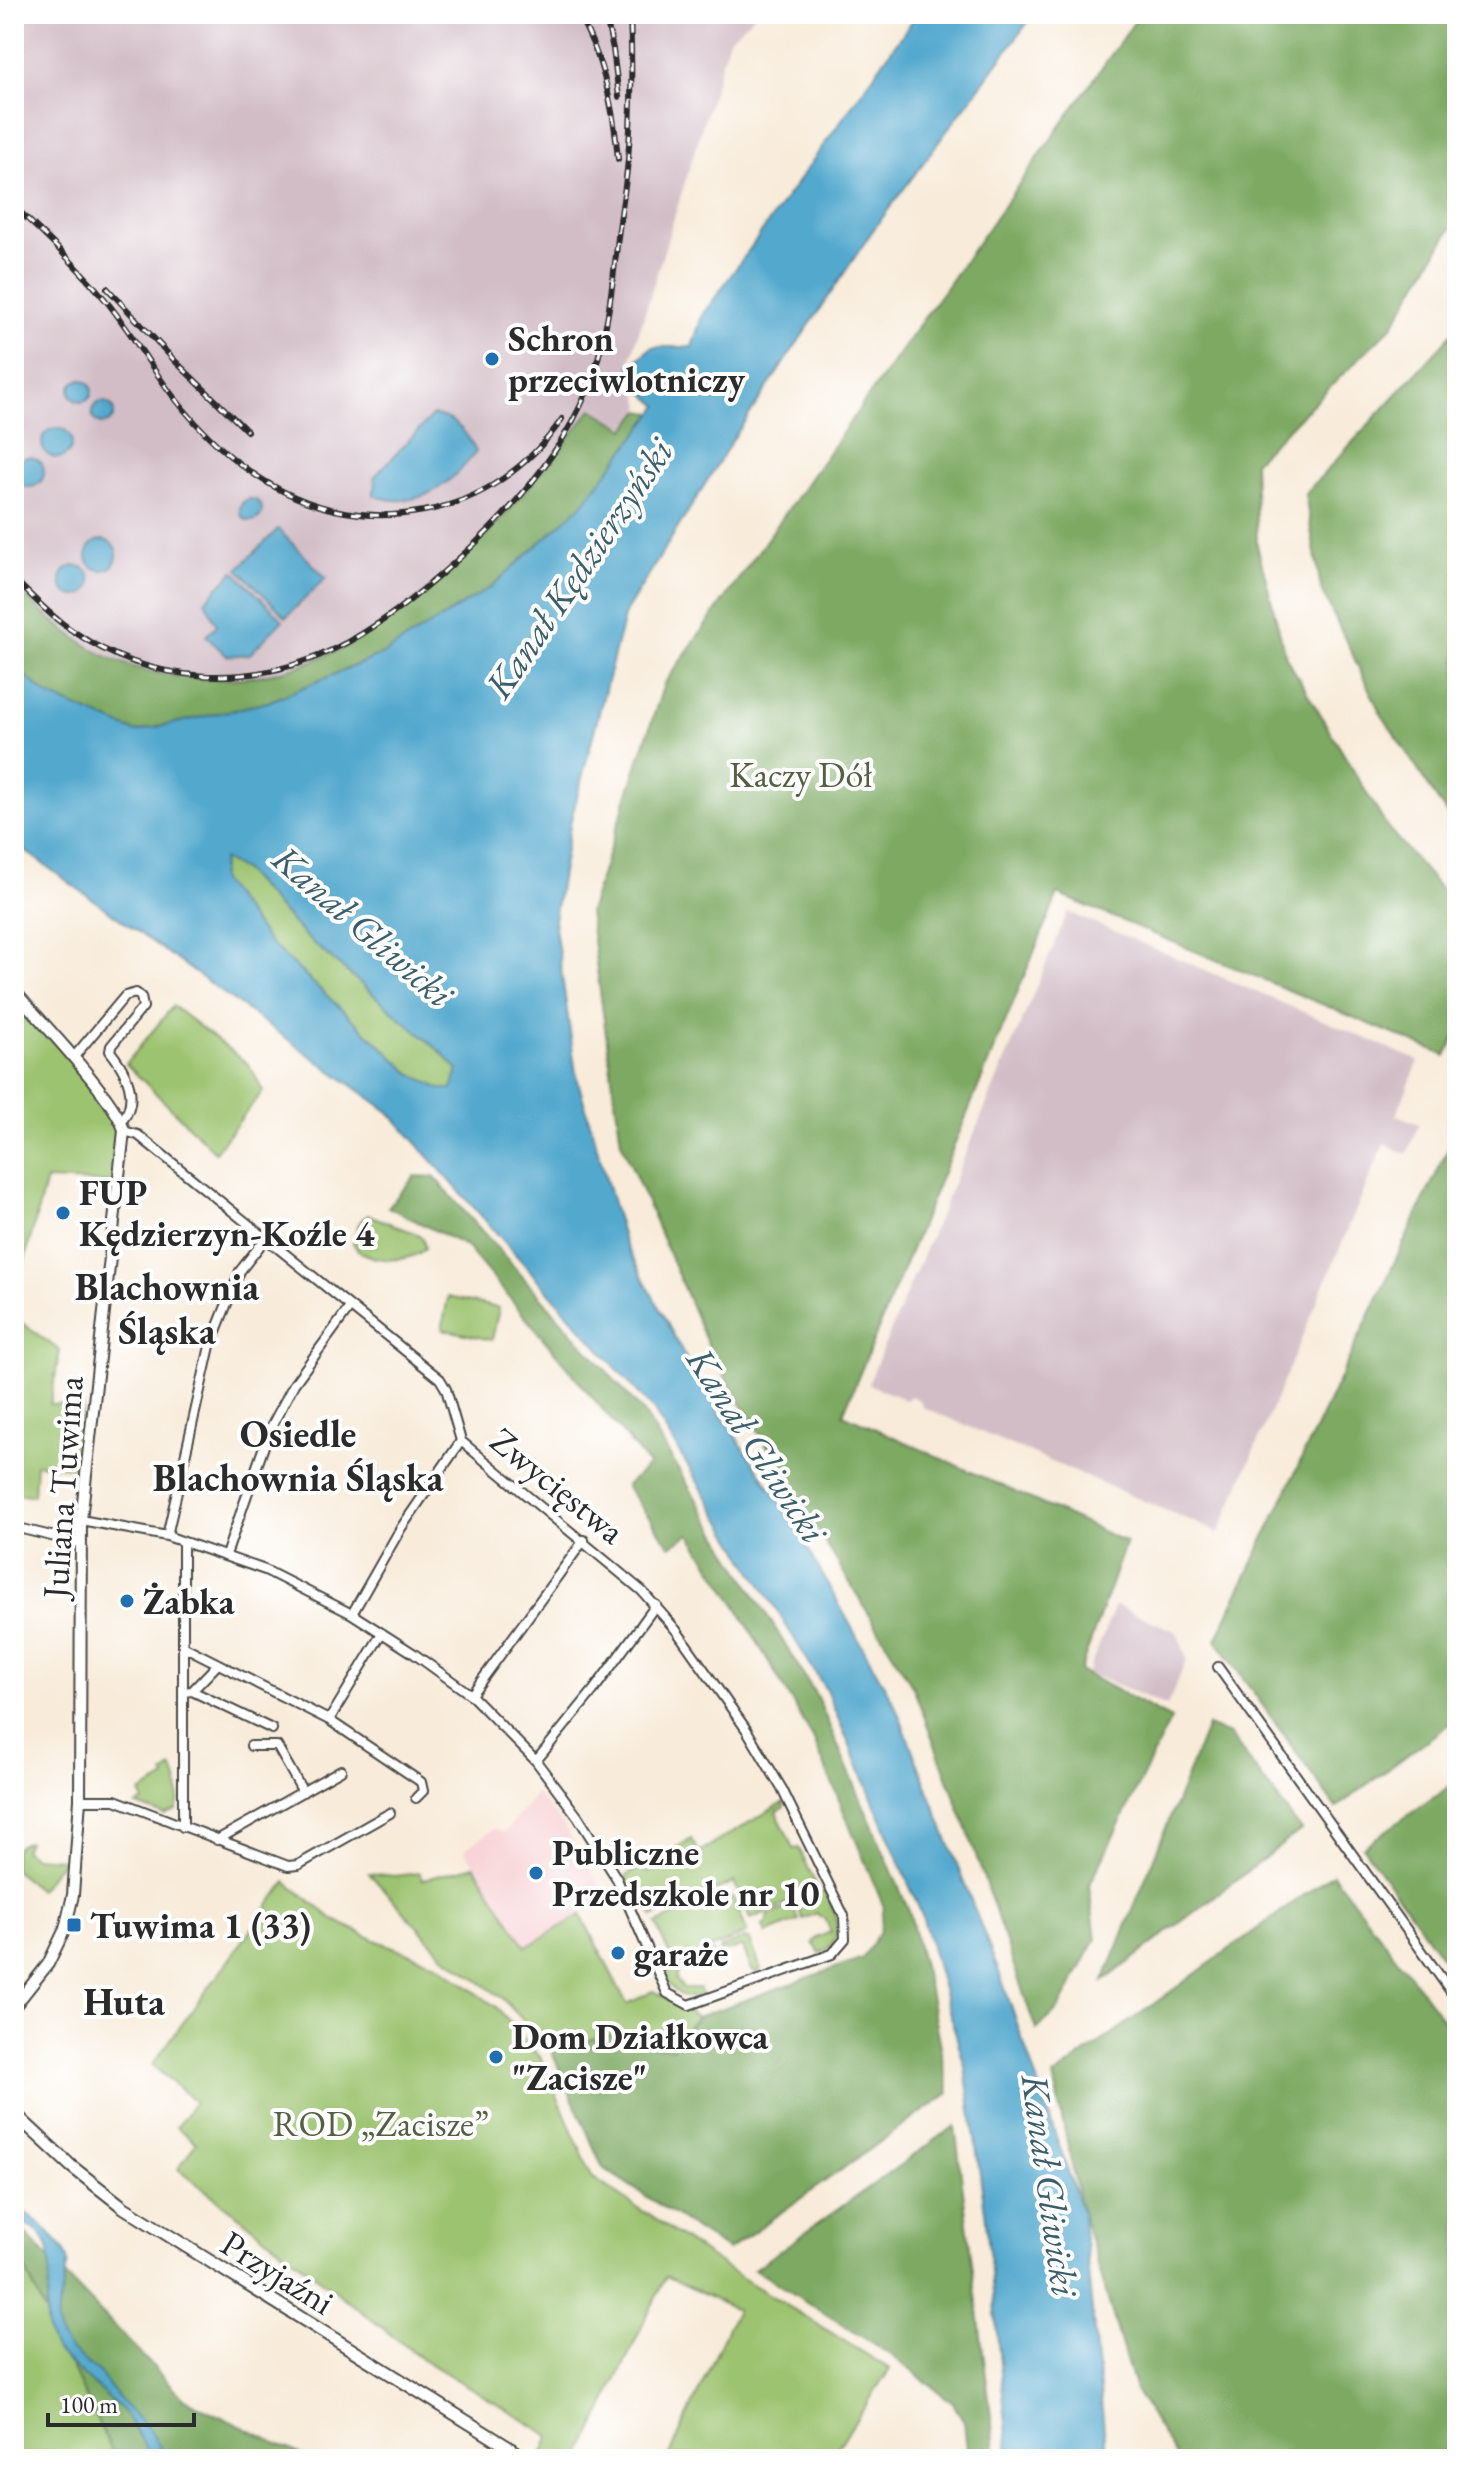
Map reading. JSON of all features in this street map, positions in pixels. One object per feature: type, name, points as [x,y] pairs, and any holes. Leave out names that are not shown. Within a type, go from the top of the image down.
[{"type":"main road","name":"Przyjaźni","points":[[14,2113],[92,2184],[142,2220],[527,2459]]},
{"type":"street","name":"Zwycięstwa","points":[[14,991],[73,1058],[123,1126],[440,1379],[446,1389],[461,1441],[584,1540],[656,1605],[739,1718],[789,1802],[844,1916],[845,1939],[832,1954],[689,2005],[667,1993],[617,1879],[578,1817],[536,1761]]},
{"type":"street","points":[[73,1058],[125,996],[131,992],[141,997],[143,1007],[110,1051],[128,1078],[132,1096],[123,1126]]},
{"type":"street","name":"Juliana Tuwima","points":[[14,2007],[48,1964],[65,1929],[73,1895],[80,1800],[81,1520],[123,1126]]},
{"type":"street","points":[[167,1536],[210,1346],[240,1271],[266,1238]]},
{"type":"street","points":[[226,1555],[270,1429],[294,1384],[350,1307]]},
{"type":"street","points":[[352,1614],[401,1528],[461,1441]]},
{"type":"street","points":[[81,1520],[167,1536],[226,1555],[265,1570],[352,1614],[471,1695],[536,1761],[593,1691],[656,1605]]},
{"type":"street","points":[[14,1527],[80,1543]]},
{"type":"street","points":[[471,1695],[584,1540]]},
{"type":"street","points":[[183,1542],[183,1646],[188,1691],[183,1827]]},
{"type":"street","points":[[329,1720],[382,1633]]},
{"type":"street","points":[[183,1646],[329,1720],[421,1782],[423,1791],[416,1798]]},
{"type":"street","points":[[188,1691],[218,1664]]},
{"type":"street","points":[[1218,1667],[1457,2000]]},
{"type":"street","points":[[188,1691],[226,1712],[272,1729]]},
{"type":"street","points":[[251,1746],[277,1746],[303,1792]]},
{"type":"street","points":[[217,1840],[341,1770]]},
{"type":"street","points":[[80,1800],[115,1800],[288,1866],[298,1865],[390,1813]]},
{"type":"shaded area","points":[[14,14],[756,14],[729,39],[630,361],[642,411],[626,432],[524,500],[427,594],[333,657],[288,674],[197,683],[110,673],[14,601]]},
{"type":"shaded area","points":[[1068,912],[1419,1061],[1396,1115],[1419,1124],[1407,1154],[1384,1144],[1219,1533],[922,1407],[921,1401],[911,1396],[906,1400],[868,1384]]},
{"type":"shaded area","points":[[1115,1605],[1177,1632],[1187,1659],[1167,1706],[1088,1673]]},
{"type":"shaded area","name":"Publiczne Przedszkole nr 10","points":[[536,1793],[562,1823],[608,1899],[527,1948],[464,1849],[496,1828],[504,1833]]},
{"type":"green space","name":"Kaczy Dół","points":[[1140,14],[1457,14],[1457,218],[1393,325],[1254,462],[1257,545],[1286,657],[1387,827],[1457,908],[1457,1033],[1446,1056],[1058,894],[843,1414],[1126,1542],[1080,1671],[1171,1719],[1089,1886],[1096,1939],[1059,2009],[1036,2030],[968,1832],[913,1687],[713,1357],[621,1142],[589,912],[664,684]]},
{"type":"green space","points":[[1457,328],[1457,826],[1380,712],[1321,589],[1305,494]]},
{"type":"green space","points":[[592,409],[626,429],[640,411],[653,413],[581,506],[491,587],[383,654],[268,702],[136,732],[47,695],[14,666],[14,586],[83,643],[119,662],[145,670],[199,679],[261,676],[319,659],[373,631],[424,594],[471,551],[515,504]]},
{"type":"green space","points":[[223,859],[244,871],[305,936],[459,1070],[452,1089],[440,1089],[410,1073],[268,941],[220,879]]},
{"type":"green space","points":[[14,991],[122,1121],[120,1183],[46,1180],[14,1300]]},
{"type":"green space","points":[[173,1006],[249,1065],[263,1091],[215,1152],[126,1064]]},
{"type":"green space","points":[[1457,1130],[1457,1718],[1336,1808],[1216,1640]]},
{"type":"green space","points":[[415,1176],[434,1177],[644,1413],[817,1697],[909,1911],[928,1985],[949,2093],[728,2250],[603,2168],[551,2050],[608,2035],[671,2049],[697,2017],[863,1958],[880,1931],[884,1907],[813,1738],[734,1602],[690,1534],[670,1546],[626,1486],[649,1465],[466,1246],[388,1207]]},
{"type":"green space","points":[[369,1215],[417,1234],[423,1238],[425,1248],[399,1259],[366,1255],[353,1243],[359,1223]]},
{"type":"green space","points":[[448,1297],[499,1308],[492,1340],[442,1329]]},
{"type":"green space","points":[[14,1317],[60,1351],[50,1404],[83,1406],[79,1468],[36,1464],[34,1495],[15,1494],[14,1504]]},
{"type":"green space","points":[[1207,1726],[1230,1735],[1301,1830],[1104,1981]]},
{"type":"green space","points":[[172,1768],[178,1789],[176,1810],[164,1815],[136,1805],[144,1801],[140,1793],[166,1778],[164,1774]]},
{"type":"green space","points":[[1457,1781],[1457,1978],[1363,1847]]},
{"type":"green space","points":[[784,1802],[784,1807],[776,1812],[794,1849],[799,1848],[818,1889],[751,1919],[734,1882],[653,1917],[641,1889],[628,1894],[624,1883],[627,1875],[643,1867],[647,1873],[678,1855],[675,1848],[692,1839],[699,1852]]},
{"type":"green space","points":[[28,1842],[24,1850],[34,1857],[64,1859],[39,1890],[14,1870],[17,1848]]},
{"type":"green space","points":[[475,1866],[526,1947],[581,1915],[627,2004],[654,1991],[697,2017],[671,2049],[608,2035],[551,2050],[502,1998],[442,1954],[369,1873],[394,1876],[420,1873],[422,1880]]},
{"type":"green space","points":[[1333,1874],[1457,2038],[1457,2459],[1178,2459],[1135,2390],[1082,2212],[1053,2077]]},
{"type":"green space","name":"ROD „Zacisze”","points":[[286,1882],[334,1920],[437,1964],[496,2007],[541,2058],[592,2177],[731,2271],[890,2369],[830,2459],[668,2459],[736,2310],[666,2276],[579,2459],[545,2459],[541,2457],[550,2436],[421,2358],[178,2169],[196,2143],[176,2127],[195,2102],[152,2065]]},
{"type":"green space","points":[[823,1892],[827,1894],[837,1927],[834,1942],[820,1953],[813,1943],[816,1938],[831,1932],[825,1918],[817,1913],[803,1919],[796,1903]]},
{"type":"green space","points":[[723,1894],[734,1899],[747,1931],[745,1934],[674,1965],[656,1924]]},
{"type":"green space","points":[[792,1905],[799,1920],[766,1934],[763,1926],[767,1916]]},
{"type":"green space","points":[[745,1938],[750,1940],[761,1969],[757,1973],[751,1969],[743,1947],[720,1952],[721,1948]]},
{"type":"green space","points":[[712,1952],[717,1955],[680,1968],[676,1979],[683,1988],[700,1988],[701,1996],[679,1994],[663,1976],[664,1973]]},
{"type":"green space","points":[[955,2126],[995,2448],[988,2459],[968,2459],[964,2421],[952,2402],[891,2355],[754,2269]]},
{"type":"green space","points":[[14,2222],[184,2399],[309,2459],[123,2459],[111,2449],[14,2246]]},
{"type":"green space","points":[[14,2246],[111,2449],[123,2459],[14,2459]]},
{"type":"water","points":[[917,14],[1034,14],[871,233],[733,439],[625,613],[571,820],[554,920],[576,1074],[624,1242],[697,1379],[792,1520],[895,1705],[1001,1977],[1082,2212],[1107,2459],[1006,2459],[1009,2454],[985,2211],[965,2067],[922,1915],[826,1690],[652,1408],[389,1112],[14,843],[14,666],[47,695],[136,732],[268,702],[383,654],[491,587],[581,506],[659,406],[638,388],[630,366],[652,347],[692,347],[702,316]],"holes":[[[223,859],[244,871],[305,936],[442,1053],[458,1070],[452,1089],[440,1089],[410,1073],[268,941],[220,879]]]},
{"type":"water","points":[[77,380],[85,380],[92,391],[85,402],[77,402],[70,395],[70,387]]},
{"type":"water","points":[[103,402],[111,405],[114,413],[111,421],[103,424],[95,421],[92,413],[95,405]]},
{"type":"water","points":[[433,415],[441,416],[459,427],[476,452],[444,485],[418,498],[389,499],[373,495],[374,477]]},
{"type":"water","points":[[57,428],[68,432],[72,443],[68,454],[57,458],[46,454],[42,443],[46,432]]},
{"type":"water","points":[[29,457],[40,461],[44,472],[40,483],[29,487],[18,483],[14,472],[18,461]]},
{"type":"water","points":[[251,499],[259,502],[262,510],[259,518],[251,521],[243,518],[240,510],[243,502]]},
{"type":"water","points":[[278,529],[326,578],[286,617],[238,569]]},
{"type":"water","points":[[102,540],[112,545],[117,555],[112,565],[102,570],[92,565],[87,555],[92,545]]},
{"type":"water","points":[[76,566],[86,571],[91,581],[86,591],[76,596],[66,591],[61,581],[66,571]]},
{"type":"water","points":[[234,571],[283,620],[250,654],[227,656],[206,636],[217,625],[205,601]]},
{"type":"water","points":[[14,2210],[27,2214],[42,2225],[63,2248],[68,2262],[56,2322],[69,2349],[100,2374],[150,2430],[163,2453],[182,2459],[154,2459],[123,2411],[56,2351],[46,2321],[50,2276],[48,2247],[42,2236],[31,2227],[14,2222]]},
{"type":"railway","points":[[578,14],[595,48],[606,84],[618,159]]},
{"type":"railway","points":[[605,14],[619,97]]},
{"type":"railway","points":[[14,579],[57,620],[103,649],[166,671],[233,676],[300,663],[349,642],[412,599],[475,544],[513,505],[547,462],[576,415],[594,372],[611,296],[628,159],[630,14]]},
{"type":"railway","points":[[14,206],[96,289],[173,396],[224,451],[283,491],[315,505],[350,513],[386,515],[445,506],[502,479],[535,452],[562,419]]},
{"type":"railway","points":[[107,288],[174,360],[247,431]]},
{"type":"place","name":"Schron przeciwlotniczy","points":[[492,359]]},
{"type":"place","name":"FUP Kędzierzyn-Koźle 4","points":[[63,1213]]},
{"type":"place","name":"Żabka","points":[[127,1601]]},
{"type":"place","name":"Publiczne Przedszkole nr 10","points":[[536,1873]]},
{"type":"place","name":"Tuwima 1 (33)","points":[[74,1925]]},
{"type":"place","name":"garaże","points":[[618,1953]]},
{"type":"place","name":"Dom Działkowca \"Zacisze\"","points":[[496,2057]]},
{"type":"district","name":"Blachownia Śląska","points":[[167,1309]]},
{"type":"district","name":"Osiedle Blachownia Śląska","points":[[298,1456]]},
{"type":"district","name":"Huta","points":[[124,2002]]},
{"type":"water label","name":"Kanał Kędzierzyński","points":[[579,568]]},
{"type":"water label","name":"Kanał Gliwicki","points":[[363,926]]},
{"type":"water label","name":"Kanał Gliwicki","points":[[757,1445]]},
{"type":"water label","name":"Kanał Gliwicki","points":[[1050,2185]]}]
